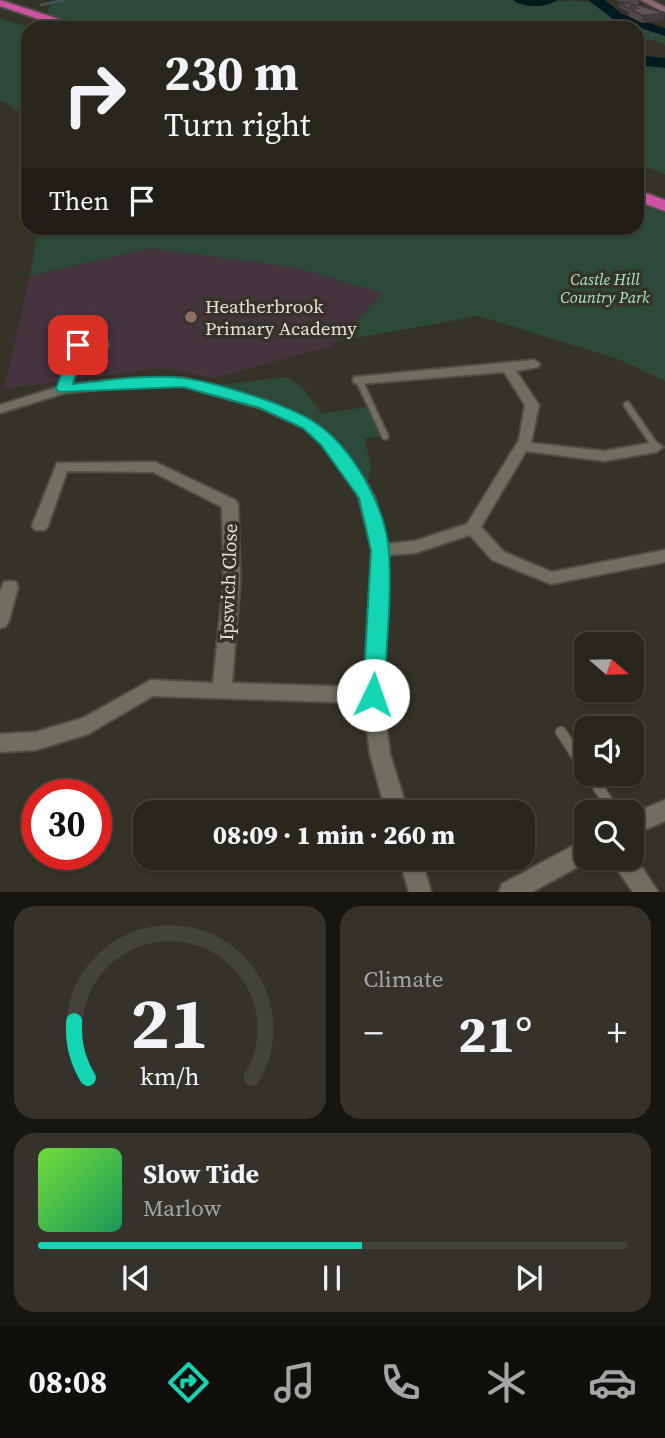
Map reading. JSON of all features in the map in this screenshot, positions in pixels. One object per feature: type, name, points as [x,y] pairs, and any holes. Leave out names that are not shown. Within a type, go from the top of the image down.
[{"type":"highway","points":[[1,5],[37,21]]},
{"type":"highway","points":[[26,16],[47,21]]},
{"type":"highway","points":[[644,186],[665,194]]},
{"type":"highway","points":[[644,198],[665,205]]},
{"type":"street","points":[[645,0],[665,10]]},
{"type":"street","points":[[359,380],[385,386],[534,364]]},
{"type":"street","points":[[380,550],[415,547],[473,528],[523,446],[532,405],[508,368]]},
{"type":"street","points":[[0,409],[64,389],[112,384],[183,383],[265,405],[309,425],[327,441],[367,498],[380,550],[373,695],[380,754],[393,800]]},
{"type":"street","points":[[523,446],[604,456],[656,447]]},
{"type":"street","name":"Ipswich Close","points":[[40,526],[62,466],[155,467],[230,504],[232,581],[222,691]]},
{"type":"street","points":[[473,528],[498,556],[551,578],[665,556]]},
{"type":"street","points":[[0,621],[10,587]]},
{"type":"street","points":[[0,743],[36,741],[88,726],[151,688],[373,695]]},
{"type":"street","points":[[644,820],[665,810]]},
{"type":"street","points":[[510,892],[574,857]]},
{"type":"street","points":[[414,870],[420,892]]},
{"type":"street","points":[[632,870],[648,892]]},
{"type":"lane","points":[[73,321],[68,339],[78,345],[106,345]]},
{"type":"lane","points":[[64,389],[78,345]]},
{"type":"lane","points":[[359,380],[385,436]]},
{"type":"lane","points":[[628,405],[656,447]]},
{"type":"lane","points":[[561,732],[574,752]]},
{"type":"shaded area","name":"Heatherbrook Primary Academy","points":[[151,248],[289,265],[384,293],[331,346],[215,378],[162,368],[4,389],[30,276]]},
{"type":"green space","points":[[551,0],[546,3],[581,1],[601,5],[601,9],[630,21],[73,21],[47,13],[51,2]]},
{"type":"green space","points":[[0,18],[21,25],[21,113],[0,100]]},
{"type":"green space","points":[[644,26],[665,32],[665,45],[654,40],[644,40]]},
{"type":"green space","points":[[644,60],[665,62],[665,174],[644,166]]},
{"type":"green space","name":"Castle Hill Country Park","points":[[644,206],[665,214],[665,381],[618,359],[479,316],[338,341],[383,293],[297,268],[151,248],[30,276],[37,235],[644,235]]},
{"type":"green space","points":[[287,377],[304,389],[322,414],[371,406],[385,436],[364,438],[371,464],[366,492],[327,441],[278,410],[199,387]]},
{"type":"building","points":[[620,4],[631,5],[630,9]]},
{"type":"building","points":[[630,5],[665,13],[643,16],[630,9],[637,8]]},
{"type":"waterway","points":[[41,5],[64,0]]},
{"type":"waterway","points":[[519,0],[551,0]]},
{"type":"waterway","points":[[594,0],[611,13],[628,21]]},
{"type":"waterway","points":[[644,26],[665,32]]},
{"type":"waterway","points":[[644,61],[665,63]]},
{"type":"place","name":"Heatherbrook Primary Academy","points":[[191,317]]},
{"type":"route","points":[[78,345],[64,389],[112,384],[183,383],[265,405],[309,425],[327,441],[367,498],[380,550],[373,695]]}]
